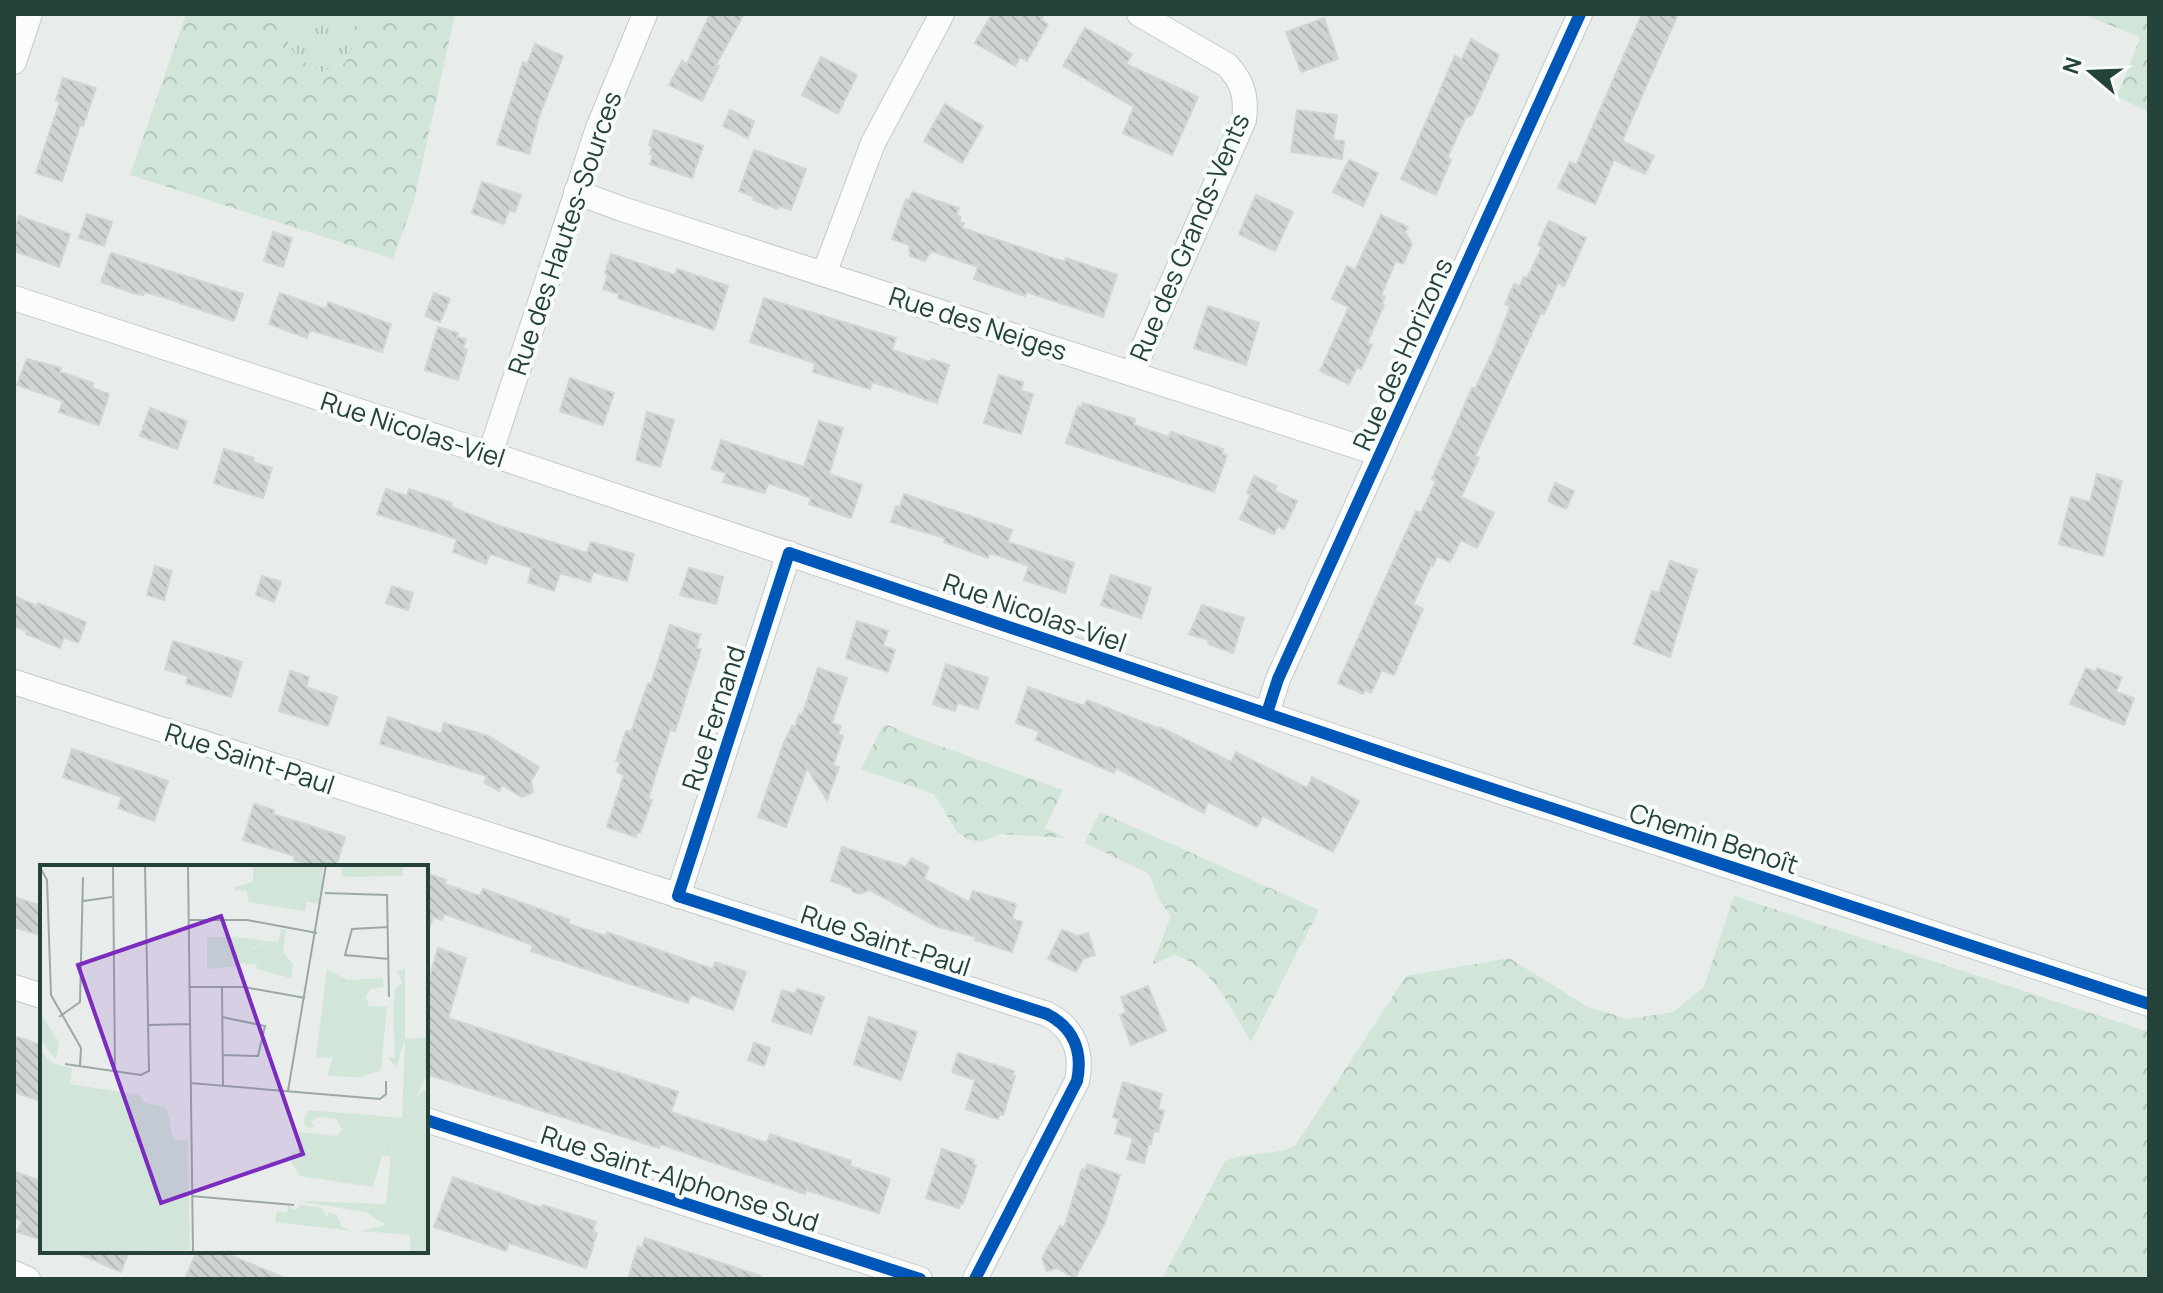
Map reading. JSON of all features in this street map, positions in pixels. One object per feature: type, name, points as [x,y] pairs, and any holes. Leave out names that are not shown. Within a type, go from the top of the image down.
[{"type":"street","points":[[14,62],[30,14]]},
{"type":"street","name":"Rue des Hautes-Sources","points":[[490,454],[576,192],[620,70],[645,14]]},
{"type":"street","points":[[824,274],[873,143],[942,14]]},
{"type":"street","name":"Rue des Grands-Vents","points":[[1132,373],[1244,120],[1246,105],[1244,90],[1227,65],[1139,14]]},
{"type":"street","name":"Rue des Horizons","points":[[1267,713],[1278,679],[1580,14]]},
{"type":"street","name":"Rue des Neiges","points":[[576,192],[1380,454]]},
{"type":"street","name":"Rue Nicolas-Viel","points":[[14,298],[1267,713]]},
{"type":"street","name":"Rue Fernand","points":[[678,896],[789,553]]},
{"type":"street","name":"Rue Saint-Paul","points":[[14,682],[1058,1020],[1073,1038],[1079,1059],[1077,1081],[975,1279]]},
{"type":"street","name":"Chemin Benoît","points":[[1267,713],[2149,1004]]},
{"type":"street","points":[[14,987],[40,995]]},
{"type":"street","name":"Rue Saint-Alphonse Sud","points":[[428,1121],[920,1279]]},
{"type":"street","points":[[14,1273],[28,1279]]},
{"type":"green space","points":[[186,14],[274,14],[296,58],[322,72],[345,63],[354,44],[355,14],[455,14],[414,201],[393,259],[130,175]]},
{"type":"green space","points":[[274,14],[355,14],[354,44],[345,63],[322,72],[296,58]]},
{"type":"green space","points":[[2082,14],[2149,14],[2149,112],[2117,97],[2140,37]]},
{"type":"green space","points":[[888,725],[1063,790],[1045,828],[1067,838],[1000,834],[981,842],[969,840],[957,832],[934,794],[861,769],[882,727]]},
{"type":"green space","points":[[1100,812],[1319,910],[1251,1042],[1220,991],[1201,969],[1175,955],[1152,965],[1171,916],[1161,903],[1149,874],[1085,843]]},
{"type":"green space","points":[[1734,896],[2149,1032],[2149,1279],[1162,1279],[1225,1161],[1295,1146],[1406,976],[1509,958],[1588,1007],[1628,1019],[1673,1012],[1704,987]]},
{"type":"building","points":[[710,14],[744,14],[714,68],[719,66],[702,101],[669,85],[682,61],[687,64]]},
{"type":"building","points":[[992,14],[1044,14],[1041,20],[1048,24],[1027,61],[1020,57],[1015,66],[975,43]]},
{"type":"building","points":[[1642,14],[1678,14],[1622,141],[1654,156],[1645,174],[1614,160],[1595,204],[1558,188],[1570,162],[1576,165]]},
{"type":"building","points":[[1324,18],[1338,59],[1301,72],[1286,32]]},
{"type":"building","points":[[1085,28],[1132,54],[1126,64],[1198,97],[1172,155],[1123,133],[1134,107],[1063,66]]},
{"type":"building","points":[[1471,39],[1499,55],[1472,115],[1466,117],[1447,158],[1451,160],[1436,195],[1401,179],[1455,56],[1462,59]]},
{"type":"building","points":[[535,44],[563,56],[540,114],[529,154],[497,144],[523,62],[527,64]]},
{"type":"building","points":[[821,57],[857,75],[838,114],[802,95]]},
{"type":"building","points":[[63,78],[96,88],[62,181],[36,173],[60,101],[56,100]]},
{"type":"building","points":[[945,104],[983,126],[962,163],[924,141]]},
{"type":"building","points":[[730,110],[754,121],[748,138],[723,126]]},
{"type":"building","points":[[1297,110],[1337,115],[1333,140],[1344,141],[1342,159],[1291,152]]},
{"type":"building","points":[[654,130],[703,146],[692,178],[650,164],[653,155],[650,154],[652,147],[649,145]]},
{"type":"building","points":[[754,150],[806,169],[791,210],[753,200],[754,197],[739,191]]},
{"type":"building","points":[[1349,160],[1378,173],[1363,206],[1333,192]]},
{"type":"building","points":[[482,182],[521,195],[515,212],[509,210],[504,224],[472,213]]},
{"type":"building","points":[[912,192],[959,208],[956,215],[961,217],[959,222],[964,223],[962,228],[1065,262],[1066,258],[1117,275],[1103,317],[1027,292],[1025,296],[974,279],[978,267],[931,251],[925,261],[910,256],[909,245],[892,239],[906,199],[910,200]]},
{"type":"building","points":[[1256,195],[1293,212],[1275,251],[1239,234]]},
{"type":"building","points":[[87,214],[112,222],[104,246],[79,238]]},
{"type":"building","points":[[1381,215],[1408,227],[1405,232],[1412,244],[1403,264],[1396,261],[1381,295],[1385,297],[1384,305],[1367,343],[1372,345],[1361,369],[1357,367],[1349,384],[1320,371],[1349,307],[1332,299],[1347,266],[1355,270]]},
{"type":"building","points":[[19,216],[70,234],[59,267],[14,251],[14,231]]},
{"type":"building","points":[[1549,221],[1586,238],[1564,286],[1558,283],[1544,314],[1541,313],[1475,456],[1479,458],[1461,497],[1494,513],[1477,548],[1461,540],[1450,562],[1437,556],[1413,604],[1423,609],[1394,675],[1382,670],[1371,693],[1365,690],[1363,694],[1338,683],[1416,511],[1421,513],[1436,481],[1432,479],[1472,388],[1475,389],[1494,349],[1510,307],[1505,304],[1514,284],[1520,286],[1524,277],[1527,278],[1542,247],[1538,245]]},
{"type":"building","points":[[273,232],[292,238],[283,267],[264,261]]},
{"type":"building","points":[[111,253],[243,294],[234,321],[163,297],[144,292],[143,295],[133,293],[101,282]]},
{"type":"building","points":[[611,254],[675,275],[677,269],[728,286],[714,330],[618,298],[619,294],[603,289]]},
{"type":"building","points":[[280,293],[326,309],[328,302],[391,324],[382,352],[310,330],[307,338],[269,324]]},
{"type":"building","points":[[434,293],[450,299],[440,322],[425,316]]},
{"type":"building","points":[[764,298],[896,338],[892,350],[949,365],[937,403],[872,382],[870,389],[813,372],[815,363],[750,342]]},
{"type":"building","points":[[1208,306],[1259,323],[1246,365],[1194,348]]},
{"type":"building","points":[[438,327],[466,339],[463,348],[467,350],[458,380],[425,370]]},
{"type":"building","points":[[27,359],[61,368],[60,372],[93,383],[92,388],[109,394],[99,425],[59,412],[63,401],[17,385]]},
{"type":"building","points":[[999,375],[1023,382],[1021,391],[1033,394],[1021,434],[984,423]]},
{"type":"building","points":[[570,378],[614,393],[603,425],[560,411]]},
{"type":"building","points":[[1083,403],[1135,419],[1134,425],[1169,437],[1171,432],[1223,449],[1222,454],[1227,455],[1214,492],[1066,443],[1078,406],[1082,408]]},
{"type":"building","points":[[150,408],[187,421],[177,449],[140,436]]},
{"type":"building","points":[[647,412],[674,420],[660,467],[636,460]]},
{"type":"building","points":[[819,421],[843,428],[829,474],[862,485],[851,518],[809,504],[811,498],[768,483],[765,493],[723,482],[726,473],[712,469],[721,440],[804,467]]},
{"type":"building","points":[[224,449],[254,458],[253,462],[272,468],[263,498],[214,483]]},
{"type":"building","points":[[2097,474],[2122,481],[2103,556],[2059,544],[2071,497],[2090,502]]},
{"type":"building","points":[[1254,476],[1277,486],[1274,491],[1297,501],[1284,529],[1278,526],[1274,534],[1240,519],[1251,494],[1247,493]]},
{"type":"building","points":[[1555,483],[1574,491],[1566,509],[1548,501]]},
{"type":"building","points":[[386,489],[407,496],[409,489],[452,503],[451,507],[500,526],[587,553],[591,542],[634,554],[627,581],[593,572],[590,582],[560,573],[554,591],[528,582],[532,568],[490,554],[486,564],[453,552],[457,539],[377,514]]},
{"type":"building","points":[[904,494],[1012,530],[1008,542],[1074,563],[1065,593],[1024,580],[1029,566],[990,553],[988,558],[944,542],[945,538],[891,522]]},
{"type":"building","points":[[1670,561],[1697,570],[1670,657],[1634,644],[1652,591],[1659,593]]},
{"type":"building","points":[[155,566],[172,571],[164,600],[147,595]]},
{"type":"building","points":[[689,568],[723,577],[716,604],[680,595]]},
{"type":"building","points":[[1111,575],[1151,588],[1141,618],[1101,605]]},
{"type":"building","points":[[262,576],[281,582],[274,602],[256,595]]},
{"type":"building","points":[[392,586],[413,593],[408,610],[386,603]]},
{"type":"building","points":[[14,596],[86,622],[78,643],[64,637],[60,648],[14,626]]},
{"type":"building","points":[[1202,605],[1244,618],[1233,653],[1208,644],[1209,640],[1189,634]]},
{"type":"building","points":[[857,621],[888,631],[883,646],[895,650],[888,672],[846,658]]},
{"type":"building","points":[[670,625],[700,635],[696,648],[701,649],[675,731],[670,730],[648,799],[652,800],[636,837],[607,827],[624,775],[617,772],[620,762],[616,761],[626,731],[631,732],[648,683],[651,684]]},
{"type":"building","points":[[173,641],[242,662],[231,697],[186,683],[188,676],[165,669]]},
{"type":"building","points":[[946,664],[988,678],[978,709],[958,703],[955,711],[933,704]]},
{"type":"building","points":[[818,668],[847,678],[832,723],[841,726],[838,734],[843,736],[833,766],[839,767],[827,800],[807,768],[786,827],[758,817],[783,745],[792,726],[795,727],[799,714],[802,715]]},
{"type":"building","points":[[2086,668],[2096,672],[2097,668],[2122,677],[2116,692],[2134,698],[2124,725],[2070,704]]},
{"type":"building","points":[[290,671],[309,677],[306,687],[337,697],[328,726],[279,711]]},
{"type":"building","points":[[1028,687],[1084,706],[1087,700],[1160,727],[1231,762],[1236,752],[1307,788],[1312,777],[1359,801],[1333,852],[1263,816],[1257,827],[1208,802],[1204,813],[1116,768],[1114,773],[1036,740],[1039,731],[1016,723]]},
{"type":"building","points":[[388,717],[441,734],[444,723],[488,736],[539,767],[531,781],[533,792],[522,797],[502,785],[499,791],[484,782],[487,776],[380,744]]},
{"type":"building","points":[[72,749],[168,781],[154,821],[118,808],[122,797],[63,777]]},
{"type":"building","points":[[254,804],[274,810],[273,814],[345,837],[337,865],[310,865],[294,860],[295,856],[243,840]]},
{"type":"building","points":[[842,847],[906,867],[911,858],[929,867],[924,879],[969,902],[973,891],[1016,904],[1012,919],[1022,922],[1012,952],[975,940],[976,937],[936,926],[870,890],[860,894],[831,881]]},
{"type":"building","points":[[428,874],[446,880],[444,884],[480,896],[483,889],[606,936],[607,932],[713,969],[715,962],[746,972],[733,1010],[691,995],[688,1003],[531,951],[533,945],[444,914],[442,920],[433,917],[429,929]]},
{"type":"building","points":[[14,897],[40,905],[40,935],[14,927]]},
{"type":"building","points":[[1062,930],[1077,936],[1088,933],[1095,955],[1083,959],[1076,972],[1048,959]]},
{"type":"building","points":[[438,948],[466,958],[448,1018],[678,1092],[671,1112],[767,1143],[770,1134],[851,1161],[850,1166],[890,1179],[879,1213],[806,1190],[805,1194],[660,1144],[659,1148],[428,1075],[428,982]]},
{"type":"building","points":[[1148,986],[1166,1031],[1131,1045],[1120,1015],[1126,1012],[1121,997]]},
{"type":"building","points":[[797,989],[824,997],[811,1034],[772,1021],[782,990],[795,994]]},
{"type":"building","points":[[869,1017],[917,1032],[901,1080],[854,1064]]},
{"type":"building","points":[[14,1038],[40,1045],[38,1100],[14,1092]]},
{"type":"building","points":[[754,1043],[770,1048],[764,1066],[748,1060]]},
{"type":"building","points":[[958,1053],[1014,1071],[1003,1115],[1000,1114],[998,1119],[966,1109],[975,1080],[952,1072]]},
{"type":"building","points":[[1123,1082],[1162,1094],[1158,1109],[1164,1111],[1158,1132],[1154,1130],[1149,1143],[1144,1163],[1127,1159],[1133,1138],[1115,1133],[1119,1119],[1113,1117]]},
{"type":"building","points":[[942,1149],[974,1160],[973,1164],[976,1165],[959,1208],[926,1198]]},
{"type":"building","points":[[1087,1164],[1120,1175],[1104,1225],[1075,1278],[1057,1268],[1047,1271],[1042,1258],[1060,1226],[1064,1228],[1082,1169],[1085,1170]]},
{"type":"building","points":[[14,1171],[40,1181],[40,1239],[17,1232],[22,1221],[14,1218]]},
{"type":"building","points":[[453,1177],[542,1208],[543,1205],[596,1222],[593,1231],[597,1233],[586,1268],[509,1243],[506,1251],[434,1227]]},
{"type":"building","points":[[645,1238],[761,1276],[760,1279],[628,1279],[638,1246],[642,1248]]},
{"type":"building","points":[[78,1253],[128,1253],[121,1272]]},
{"type":"building","points":[[196,1253],[225,1253],[287,1279],[185,1279]]},
{"type":"cycle path","points":[[1267,713],[1278,679],[1580,14]]},
{"type":"cycle path","points":[[975,1279],[1077,1081],[1077,1051],[1064,1026],[1047,1014],[678,896],[789,553],[1404,760],[2149,1004]]},
{"type":"cycle path","points":[[428,1121],[920,1279]]}]
